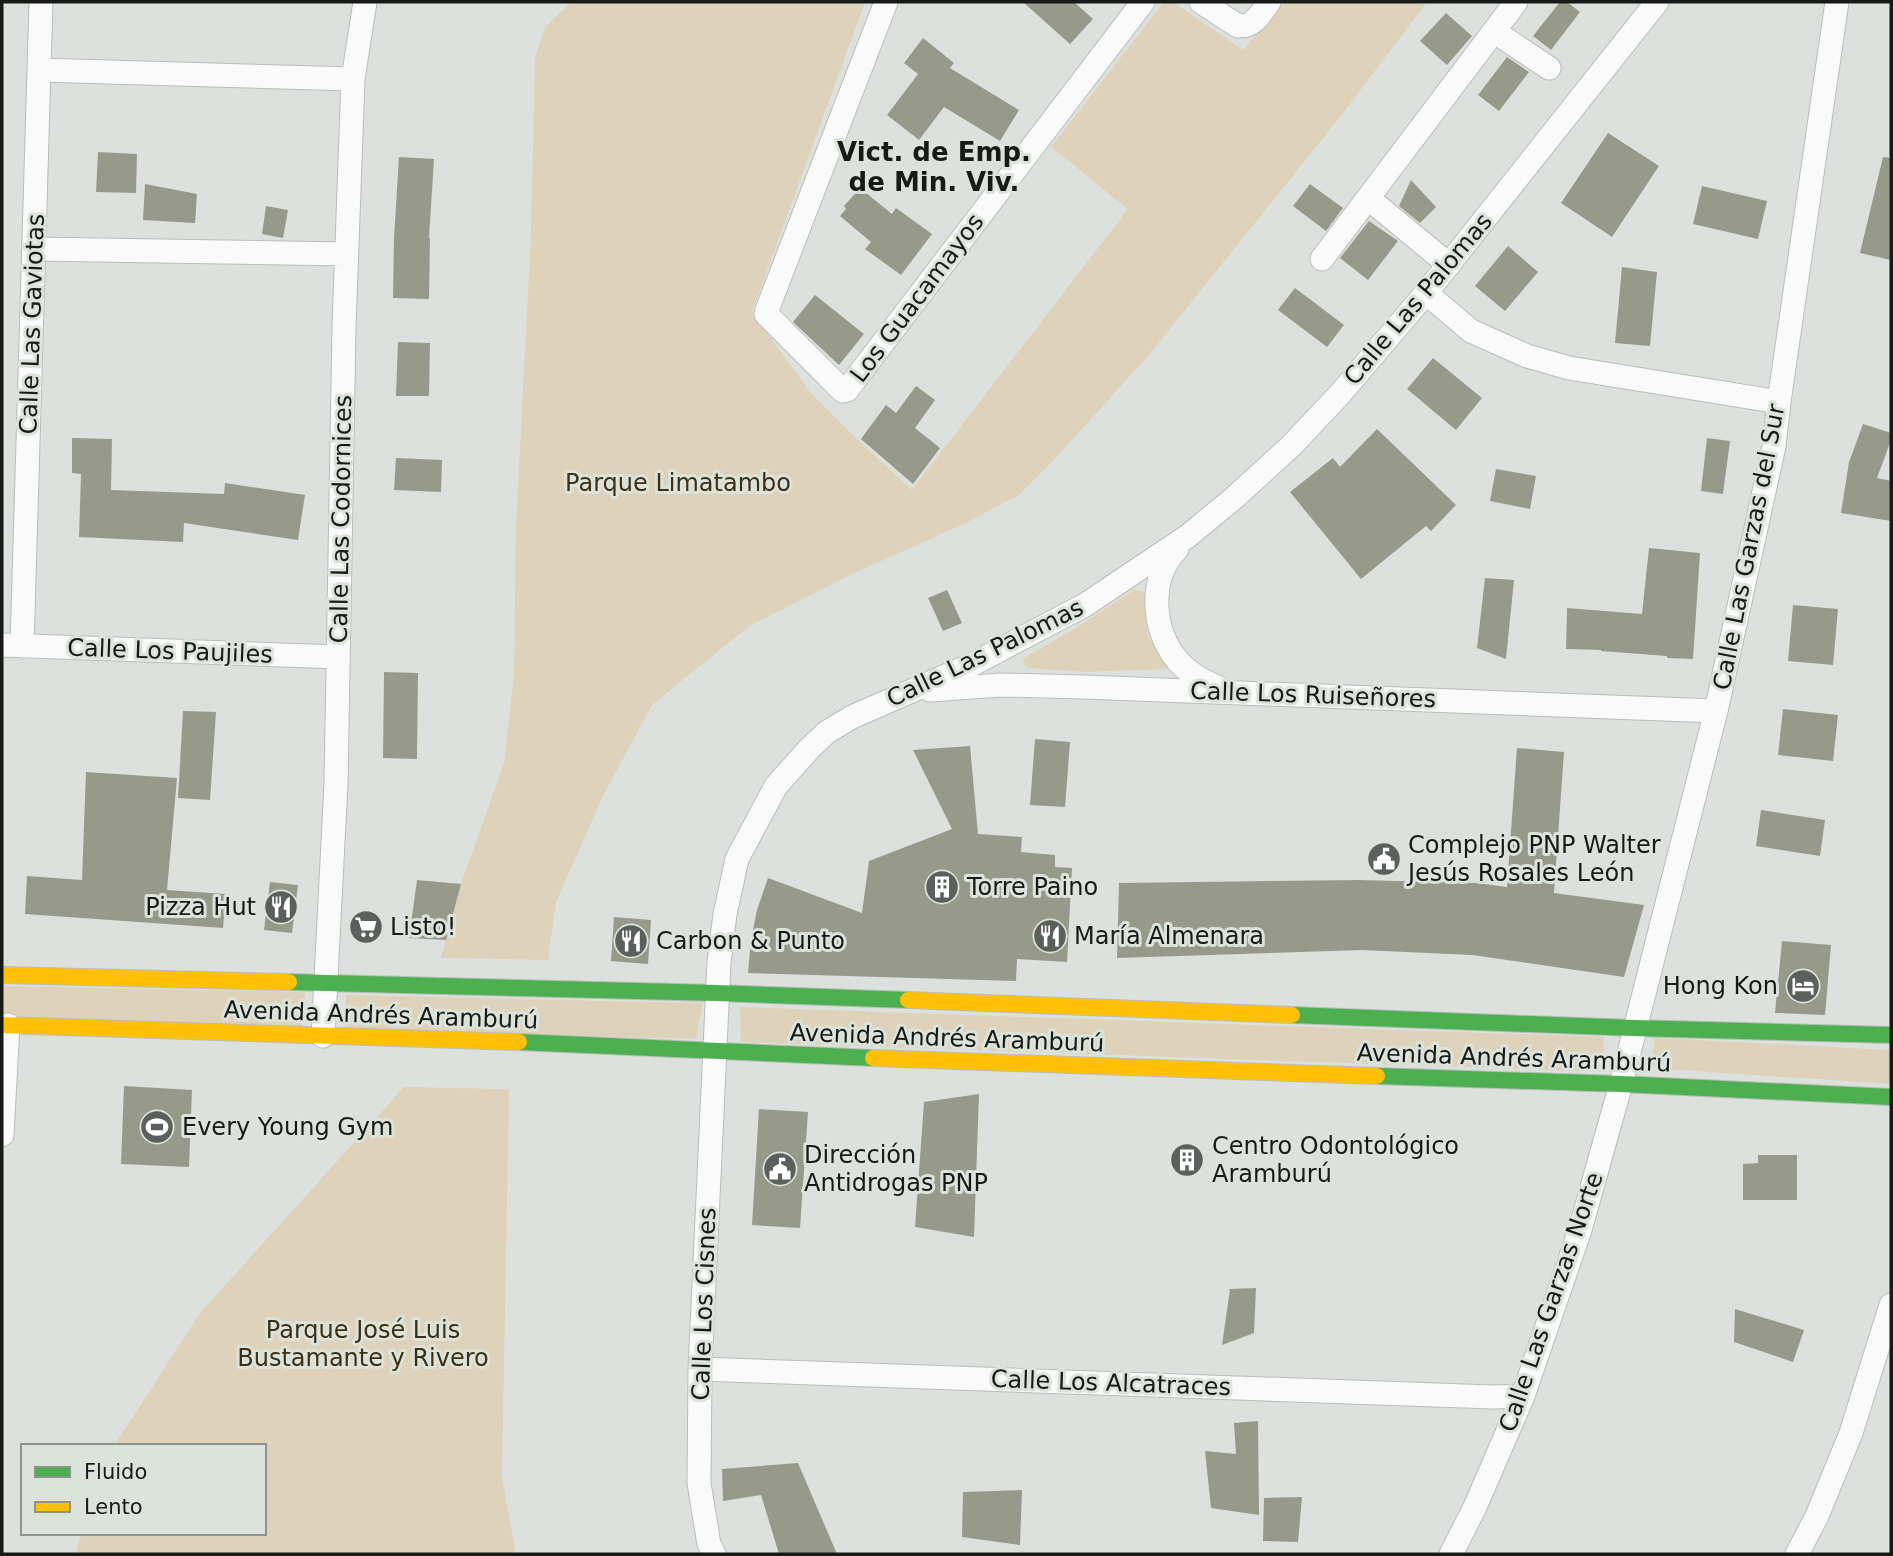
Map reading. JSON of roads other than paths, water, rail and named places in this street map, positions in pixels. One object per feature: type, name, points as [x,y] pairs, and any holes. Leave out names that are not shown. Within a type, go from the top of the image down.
[{"type":"main road","name":"Avenida Andrés Aramburú","points":[[2,975],[717,993],[1634,1028],[1891,1035]]},
{"type":"main road","name":"Avenida Andrés Aramburú","points":[[5,1025],[1621,1084],[1891,1097]]},
{"type":"street","name":"Calle Las Gaviotas","points":[[12,646],[34,249],[41,2]]},
{"type":"street","name":"Calle Las Codornices","points":[[323,1036],[336,785],[346,254],[353,79],[365,2]]},
{"type":"street","name":"Los Guacamayos","points":[[886,2],[766,314],[843,391],[847,390],[1143,2]]},
{"type":"street","points":[[1201,2],[1238,26],[1245,27],[1251,25],[1269,2]]},
{"type":"street","points":[[1322,259],[1516,2]]},
{"type":"street","name":"Calle Las Palomas","points":[[714,1052],[719,962],[725,914],[737,859],[776,786],[810,748],[827,732],[852,717],[973,664],[1085,605],[1188,536],[1291,446],[1340,394],[1426,293],[1657,2]]},
{"type":"street","name":"Calle Las Garzas del Sur","points":[[1621,1084],[1716,711],[1774,446],[1837,2]]},
{"type":"street","points":[[1494,32],[1549,68]]},
{"type":"street","points":[[39,70],[353,79]]},
{"type":"street","points":[[1368,198],[1449,265]]},
{"type":"street","points":[[34,249],[346,254]]},
{"type":"street","points":[[1426,293],[1471,331],[1527,356],[1569,368],[1779,402]]},
{"type":"street","points":[[1188,536],[1172,553],[1161,574],[1156,597],[1158,620],[1166,642],[1179,662],[1197,677],[1218,687],[1241,691]]},
{"type":"street","name":"Calle Los Paujiles","points":[[12,646],[338,657]]},
{"type":"street","name":"Calle Los Ruiseñores","points":[[909,692],[1001,685],[1241,691],[1716,711]]},
{"type":"street","points":[[2,1135],[5,1025]]},
{"type":"street","name":"Calle Los Cisnes","points":[[714,1052],[700,1369],[699,1483],[709,1544],[714,1554]]},
{"type":"street","name":"Calle Las Garzas Norte","points":[[1451,1554],[1475,1507],[1522,1396],[1580,1230],[1621,1084]]},
{"type":"street","points":[[1797,1554],[1851,1433],[1891,1305]]},
{"type":"street","name":"Calle Los Alcatraces","points":[[700,1369],[1522,1396]]},
{"type":"place","name":"Complejo PNP Walter Jesús Rosales León","points":[[1384,859]]},
{"type":"place","name":"Torre Paino","points":[[942,887]]},
{"type":"place","name":"Pizza Hut","points":[[281,907]]},
{"type":"place","name":"Listo!","points":[[366,927]]},
{"type":"place","name":"María Almenara","points":[[1050,936]]},
{"type":"place","name":"Carbon & Punto","points":[[631,941]]},
{"type":"place","name":"Hong Kon","points":[[1803,986]]},
{"type":"place","name":"Every Young Gym","points":[[157,1127]]},
{"type":"place","name":"Centro Odontológico Aramburú","points":[[1187,1160]]},
{"type":"place","name":"Dirección Antidrogas PNP","points":[[780,1169]]},
{"type":"district","name":"Vict. de Emp. de Min. Viv.","points":[[934,167]]},
{"type":"park label","name":"Parque Limatambo","points":[[678,483]]},
{"type":"park label","name":"Parque José Luis Bustamante y Rivero","points":[[363,1344]]}]
